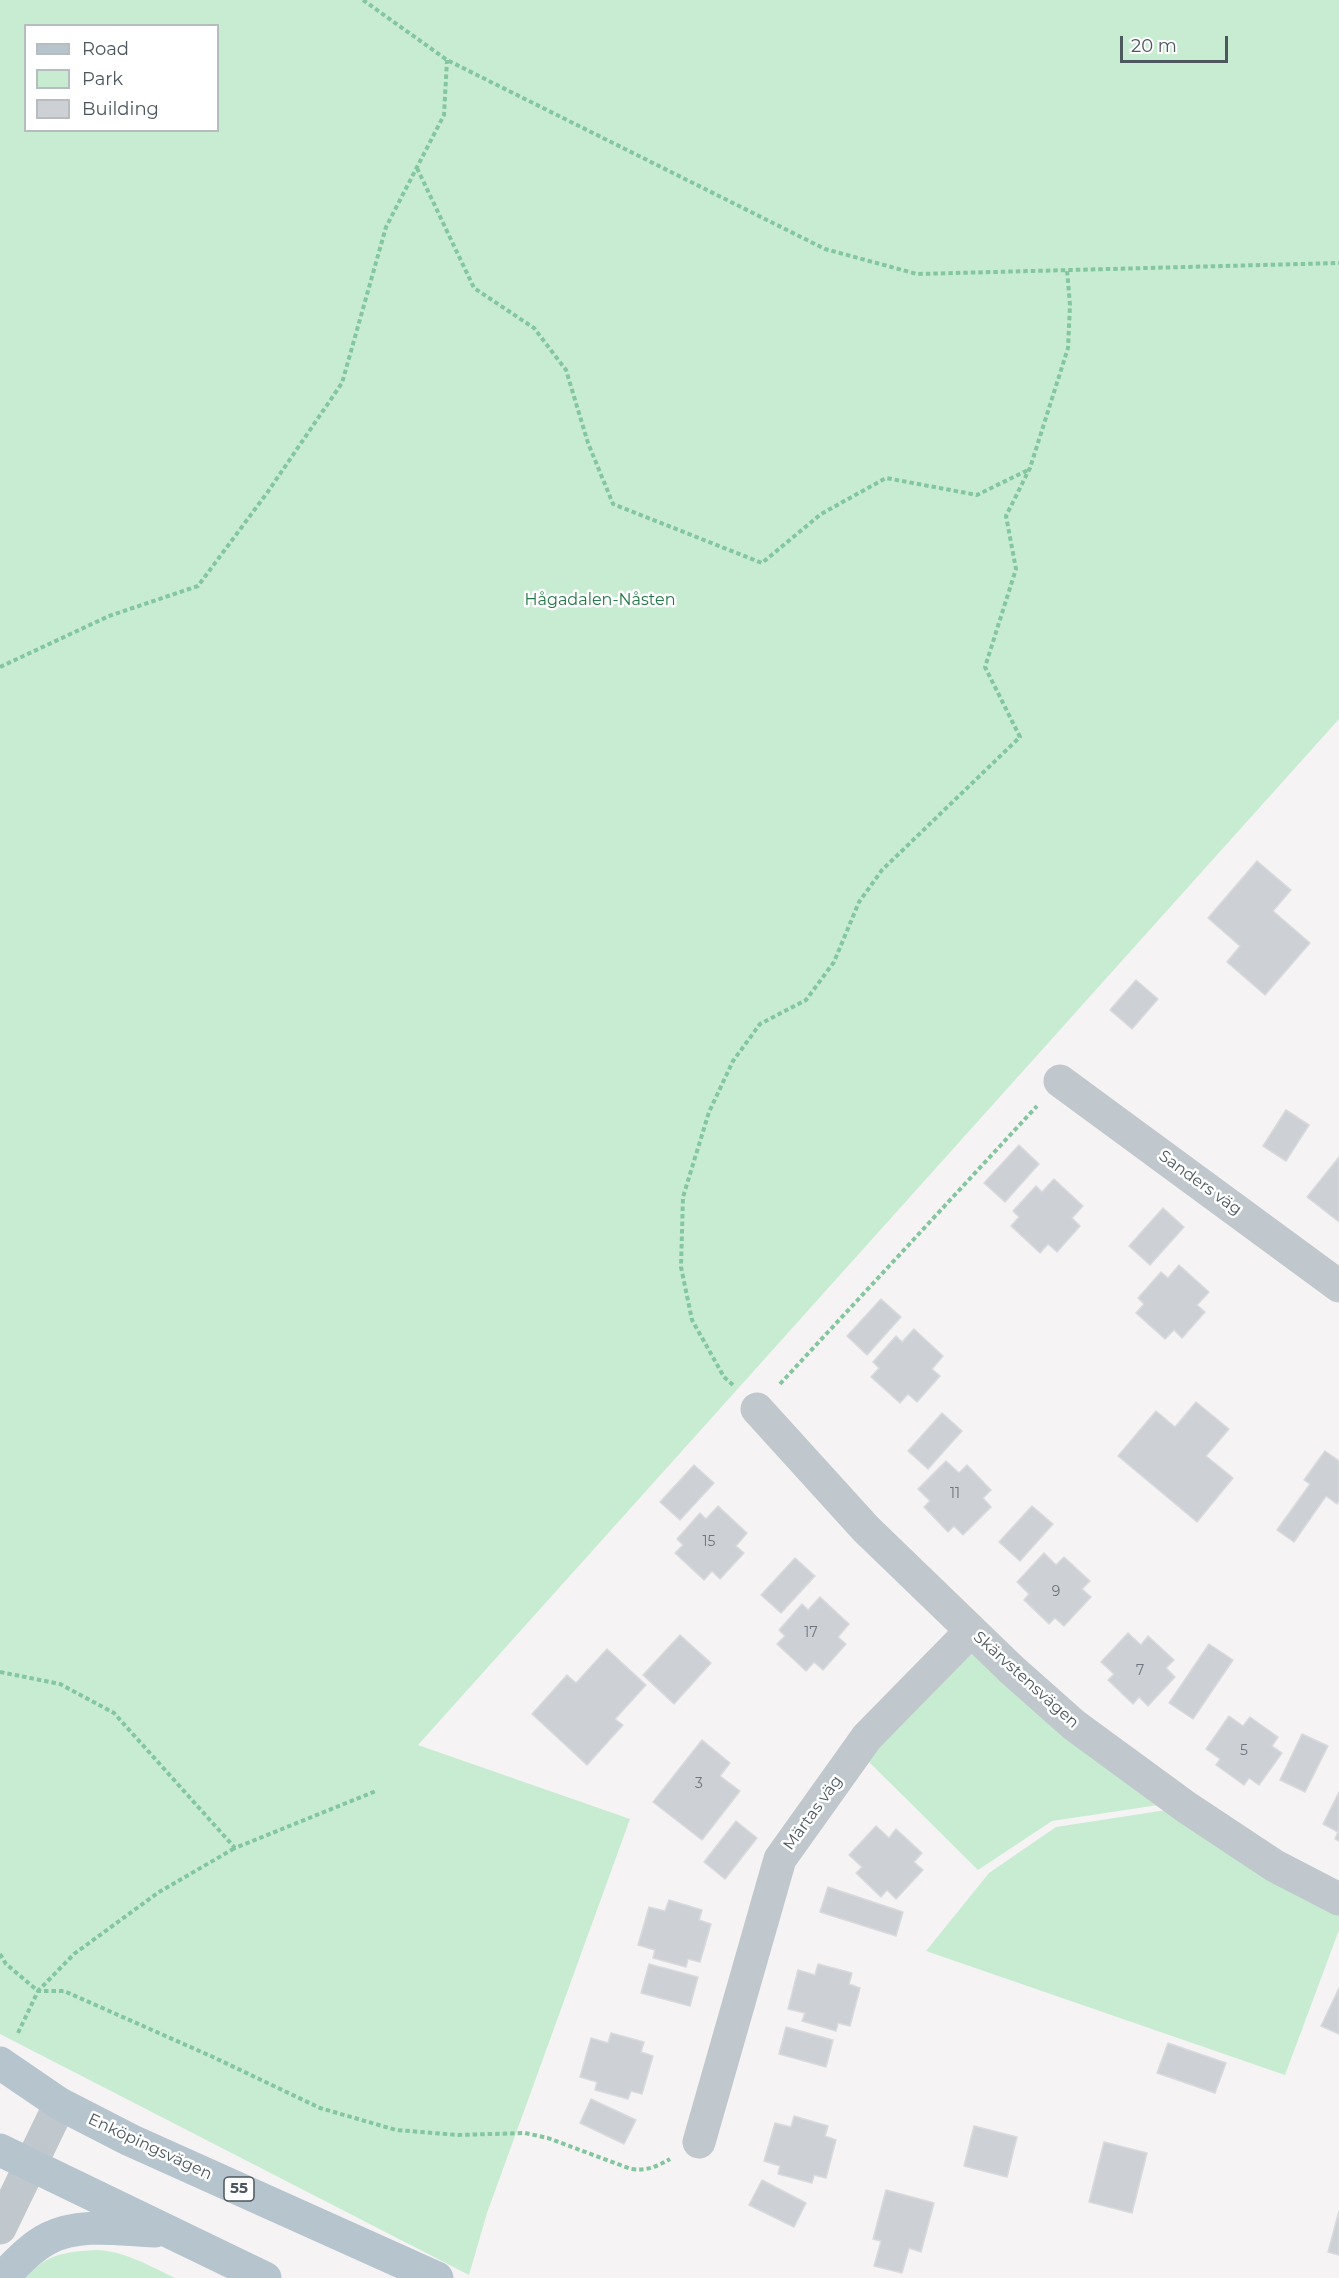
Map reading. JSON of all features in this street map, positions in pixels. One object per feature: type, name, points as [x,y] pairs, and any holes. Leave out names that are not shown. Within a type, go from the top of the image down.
[{"type":"main road","name":"Enköpingsvägen","points":[[1,2064],[60,2104],[130,2140],[437,2278]]},
{"type":"main road","points":[[0,2150],[265,2278]]},
{"type":"main road","points":[[2,2278],[22,2258],[48,2239],[83,2228],[169,2232]]},
{"type":"street","name":"Sanders väg","points":[[1060,1081],[1339,1286]]},
{"type":"street","name":"Skärvstensvägen","points":[[757,1409],[866,1529],[1012,1670],[1074,1725],[1177,1800],[1275,1866],[1339,1899]]},
{"type":"street","name":"Märtas väg","points":[[699,2142],[780,1859],[867,1737],[971,1631]]},
{"type":"street","points":[[0,2228],[60,2104]]},
{"type":"path","points":[[363,0],[447,60],[825,249],[917,274],[1339,263]]},
{"type":"path","points":[[0,667],[109,616],[198,586],[267,493],[342,383],[386,228],[444,115],[447,60]]},
{"type":"path","points":[[417,168],[474,288],[534,328],[566,369],[588,443],[613,504],[762,563],[821,514],[886,478],[977,495],[1030,468]]},
{"type":"path","points":[[1060,1081],[757,1409],[724,1377],[692,1320],[681,1267],[683,1197],[710,1112],[733,1061],[760,1024],[806,1000],[834,962],[859,902],[882,870],[1020,737],[985,667],[1016,569],[1006,516],[1030,468],[1068,348],[1070,305],[1067,270]]},
{"type":"path","points":[[0,1672],[60,1684],[114,1713],[235,1848]]},
{"type":"path","points":[[1,2064],[38,1991],[74,1954],[159,1892],[235,1848],[376,1791]]},
{"type":"path","points":[[0,1954],[6,1964],[38,1991],[64,1991],[213,2057],[320,2108],[396,2130],[458,2135],[525,2133],[548,2138],[631,2169],[644,2171],[699,2142]]},
{"type":"green space","name":"Hågadalen-Nåsten","points":[[0,0],[1339,0],[1339,719],[418,1745],[630,1819],[487,2213],[469,2275],[0,2034]]},
{"type":"green space","points":[[971,1643],[1165,1804],[1052,1821],[978,1870],[866,1759]]},
{"type":"green space","points":[[1186,1807],[1339,1899],[1339,1930],[1285,2075],[926,1951],[989,1873],[1056,1827]]},
{"type":"green space","points":[[96,2250],[127,2256],[175,2278],[24,2278],[49,2259],[65,2253]]},
{"type":"building","points":[[1257,861],[1291,890],[1273,911],[1310,943],[1265,995],[1227,962],[1240,946],[1208,918]]},
{"type":"building","points":[[1136,980],[1158,999],[1132,1029],[1110,1010]]},
{"type":"building","points":[[1286,1110],[1309,1125],[1286,1161],[1263,1146]]},
{"type":"building","points":[[1019,1145],[1039,1164],[1005,1202],[984,1183]]},
{"type":"building","points":[[1339,1157],[1339,1222],[1307,1197]]},
{"type":"building","points":[[1054,1179],[1083,1206],[1072,1218],[1080,1226],[1057,1252],[1048,1244],[1040,1253],[1011,1226],[1019,1217],[1013,1211],[1036,1186],[1042,1192]]},
{"type":"building","points":[[1163,1208],[1184,1227],[1150,1265],[1129,1246]]},
{"type":"building","points":[[1179,1265],[1209,1292],[1197,1305],[1205,1312],[1182,1338],[1174,1330],[1165,1339],[1136,1313],[1144,1304],[1138,1298],[1161,1272],[1168,1278]]},
{"type":"building","points":[[881,1299],[901,1317],[867,1355],[847,1336]]},
{"type":"building","points":[[914,1329],[943,1356],[932,1369],[940,1376],[917,1402],[908,1394],[900,1403],[871,1377],[879,1368],[873,1362],[896,1336],[902,1342]]},
{"type":"building","points":[[1196,1402],[1229,1429],[1206,1456],[1233,1478],[1197,1522],[1118,1456],[1156,1411],[1175,1427]]},
{"type":"building","points":[[942,1413],[962,1431],[928,1469],[908,1451]]},
{"type":"building","points":[[1325,1451],[1339,1461],[1339,1501],[1337,1504],[1326,1496],[1294,1542],[1277,1530],[1310,1484],[1304,1480]]},
{"type":"building","points":[[946,1461],[959,1473],[967,1465],[991,1490],[983,1498],[991,1507],[963,1535],[954,1526],[948,1532],[924,1507],[930,1501],[918,1489]]},
{"type":"building","points":[[694,1465],[714,1483],[680,1520],[660,1502]]},
{"type":"building","points":[[718,1506],[747,1533],[736,1546],[744,1553],[720,1579],[712,1571],[704,1580],[675,1553],[683,1545],[677,1539],[700,1513],[706,1519]]},
{"type":"building","points":[[1032,1506],[1053,1524],[1020,1561],[999,1542]]},
{"type":"building","points":[[1044,1553],[1056,1565],[1064,1557],[1090,1581],[1082,1589],[1091,1597],[1064,1626],[1055,1618],[1049,1624],[1024,1600],[1029,1594],[1017,1582]]},
{"type":"building","points":[[795,1558],[815,1576],[781,1613],[761,1595]]},
{"type":"building","points":[[820,1597],[849,1624],[838,1637],[846,1644],[823,1670],[814,1662],[806,1671],[777,1644],[785,1636],[779,1630],[802,1604],[808,1610]]},
{"type":"building","points":[[1128,1633],[1141,1645],[1148,1636],[1174,1660],[1166,1668],[1175,1677],[1148,1706],[1139,1697],[1133,1704],[1108,1680],[1114,1674],[1101,1662]]},
{"type":"building","points":[[680,1635],[711,1663],[674,1704],[643,1675]]},
{"type":"building","points":[[1209,1644],[1233,1660],[1193,1719],[1169,1703]]},
{"type":"building","points":[[607,1649],[646,1685],[615,1719],[623,1725],[587,1765],[532,1714],[567,1675],[576,1683]]},
{"type":"building","points":[[1229,1716],[1243,1726],[1250,1717],[1278,1737],[1272,1746],[1282,1753],[1259,1785],[1249,1778],[1244,1785],[1216,1765],[1220,1759],[1206,1749]]},
{"type":"building","points":[[1302,1734],[1328,1746],[1305,1792],[1280,1780]]},
{"type":"building","points":[[702,1740],[730,1763],[720,1776],[740,1791],[702,1840],[653,1802]]},
{"type":"building","points":[[1339,1792],[1339,1841],[1335,1839],[1338,1832],[1323,1824]]},
{"type":"building","points":[[736,1821],[757,1838],[725,1879],[704,1862]]},
{"type":"building","points":[[876,1826],[889,1838],[896,1829],[922,1853],[914,1862],[923,1870],[896,1899],[887,1890],[881,1897],[856,1873],[862,1867],[849,1855]]},
{"type":"building","points":[[828,1887],[903,1912],[896,1936],[820,1912]]},
{"type":"building","points":[[669,1900],[702,1910],[699,1920],[711,1924],[700,1962],[688,1959],[686,1967],[653,1958],[655,1950],[638,1945],[649,1907],[665,1911]]},
{"type":"building","points":[[649,1964],[698,1977],[690,2006],[641,1993]]},
{"type":"building","points":[[818,1964],[852,1973],[849,1984],[860,1988],[850,2026],[838,2023],[836,2031],[802,2021],[805,2013],[788,2009],[798,1970],[815,1975]]},
{"type":"building","points":[[1339,1988],[1339,2034],[1321,2026]]},
{"type":"building","points":[[786,2027],[833,2040],[826,2067],[779,2054]]},
{"type":"building","points":[[611,2033],[644,2042],[641,2052],[653,2056],[642,2094],[631,2091],[628,2099],[595,2090],[597,2082],[580,2077],[591,2038],[608,2043]]},
{"type":"building","points":[[1168,2043],[1226,2063],[1215,2093],[1157,2073]]},
{"type":"building","points":[[591,2099],[636,2120],[624,2144],[580,2123]]},
{"type":"building","points":[[794,2116],[828,2126],[825,2136],[836,2140],[826,2178],[814,2175],[812,2183],[778,2174],[780,2166],[764,2161],[775,2123],[791,2127]]},
{"type":"building","points":[[974,2126],[1017,2137],[1007,2177],[964,2166]]},
{"type":"building","points":[[1104,2142],[1147,2153],[1132,2213],[1089,2202]]},
{"type":"building","points":[[762,2180],[806,2203],[794,2227],[749,2205]]},
{"type":"building","points":[[886,2190],[934,2203],[921,2252],[909,2248],[902,2273],[874,2266],[881,2241],[873,2239]]},
{"type":"building","points":[[1339,2211],[1339,2255],[1328,2252]]}]
